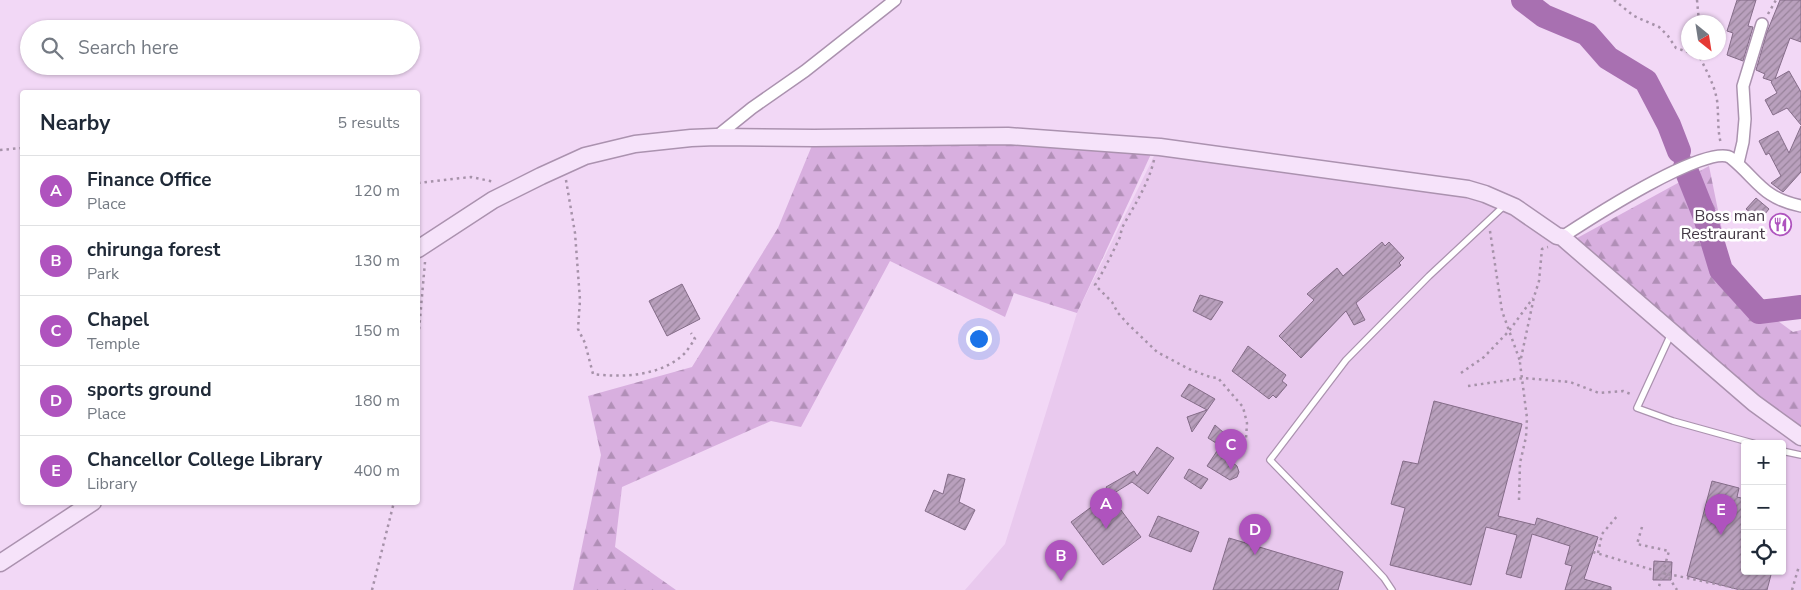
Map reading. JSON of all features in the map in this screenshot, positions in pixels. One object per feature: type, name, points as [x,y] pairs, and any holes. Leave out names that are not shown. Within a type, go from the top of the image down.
[{"type":"street","points":[[716,137],[895,0]]},
{"type":"street","points":[[1738,163],[1743,142],[1745,119],[1743,86],[1762,24]]},
{"type":"street","points":[[422,245],[493,200],[575,160],[602,151],[635,144],[691,138],[1008,136],[1160,147],[1458,187],[1485,194],[1507,203],[1560,237],[1754,403],[1801,437]]},
{"type":"street","points":[[1560,237],[1670,172],[1712,157],[1725,156],[1738,163],[1765,192],[1781,201],[1801,206]]},
{"type":"street","points":[[0,563],[88,505]]},
{"type":"lane","points":[[1392,590],[1384,578],[1270,460],[1346,360],[1429,276],[1507,203]]},
{"type":"lane","points":[[1671,333],[1637,408],[1672,421],[1741,440]]},
{"type":"lane","points":[[1786,452],[1801,455]]},
{"type":"path","points":[[1614,0],[1634,16],[1659,27],[1676,48],[1681,50]]},
{"type":"path","points":[[1697,0],[1698,15]]},
{"type":"path","points":[[1762,24],[1776,0]]},
{"type":"path","points":[[1701,60],[1708,73],[1717,102],[1717,131],[1721,145],[1720,156]]},
{"type":"path","points":[[1160,147],[1150,176],[1131,216],[1122,229],[1105,270],[1094,285],[1112,302],[1118,313],[1128,324],[1157,352],[1194,371],[1218,378],[1242,407],[1247,422],[1246,439]]},
{"type":"path","points":[[0,150],[20,148]]},
{"type":"path","points":[[575,160],[566,181],[575,233],[580,300],[578,329],[585,342],[592,374],[612,376],[639,374],[669,365],[686,352],[695,339],[691,333]]},
{"type":"path","points":[[420,183],[470,177],[499,183],[514,189]]},
{"type":"path","points":[[1488,220],[1502,311],[1520,363],[1523,378],[1527,418],[1526,437],[1520,463],[1519,500]]},
{"type":"path","points":[[1520,363],[1539,281],[1542,249],[1548,247],[1560,237]]},
{"type":"path","points":[[420,294],[422,245]]},
{"type":"path","points":[[1461,374],[1484,357],[1508,331],[1534,297]]},
{"type":"path","points":[[1468,386],[1523,378],[1570,382],[1599,393],[1623,391],[1641,398]]},
{"type":"path","points":[[372,590],[393,505]]},
{"type":"path","points":[[1598,553],[1602,534],[1618,515]]},
{"type":"path","points":[[1642,527],[1637,544],[1669,551],[1658,590]]},
{"type":"path","points":[[1593,552],[1664,573],[1746,590]]},
{"type":"path","points":[[1792,590],[1798,566]]},
{"type":"path","points":[[1664,573],[1677,590]]},
{"type":"shaded area","points":[[1156,152],[1455,183],[1557,236],[1801,437],[1801,590],[965,590],[1005,544],[1077,313]]},
{"type":"green space","points":[[1026,139],[1152,152],[1077,313],[1014,293],[1005,317],[890,261],[801,427],[771,421],[622,487],[615,547],[676,590],[573,590],[601,455],[588,396],[692,367],[778,228],[813,143]]},
{"type":"green space","points":[[1709,166],[1734,289],[1793,332],[1801,330],[1801,438],[1568,243]]},
{"type":"building","points":[[1737,0],[1756,0],[1748,26],[1753,27],[1743,61],[1727,55],[1733,33],[1727,31]]},
{"type":"building","points":[[1780,0],[1801,0],[1801,42],[1790,38],[1775,79],[1789,71],[1801,92],[1801,125],[1787,108],[1773,115],[1765,100],[1777,93],[1772,81],[1763,78],[1765,74],[1756,70],[1767,32]]},
{"type":"building","points":[[1801,126],[1801,172],[1783,192],[1771,183],[1781,176],[1769,153],[1766,155],[1759,141],[1778,131],[1789,153]]},
{"type":"building","points":[[1756,198],[1769,209],[1760,220],[1746,209]]},
{"type":"building","points":[[1382,242],[1385,246],[1389,242],[1404,258],[1399,263],[1401,265],[1356,303],[1365,320],[1354,325],[1346,311],[1301,358],[1279,336],[1314,300],[1307,294],[1337,268],[1343,276]]},
{"type":"building","points":[[682,284],[700,319],[667,336],[649,301]]},
{"type":"building","points":[[1200,295],[1223,302],[1211,320],[1193,311]]},
{"type":"building","points":[[1248,346],[1286,375],[1282,381],[1287,385],[1276,398],[1273,395],[1269,399],[1232,371]]},
{"type":"building","points":[[1189,384],[1215,399],[1192,432],[1187,417],[1207,410],[1181,396]]},
{"type":"building","points":[[1434,401],[1522,424],[1498,516],[1535,525],[1537,518],[1598,537],[1584,579],[1611,587],[1611,590],[1565,590],[1572,566],[1565,564],[1570,546],[1532,534],[1521,578],[1506,574],[1517,535],[1486,527],[1471,585],[1390,565],[1405,508],[1391,504],[1403,461],[1418,464]]},
{"type":"building","points":[[1215,425],[1224,433],[1216,443],[1208,438]]},
{"type":"building","points":[[1157,447],[1174,458],[1148,494],[1132,482],[1111,495],[1106,487],[1134,471],[1137,476]]},
{"type":"building","points":[[1217,451],[1237,466],[1239,472],[1237,477],[1230,480],[1207,466]]},
{"type":"building","points":[[1189,469],[1208,479],[1201,489],[1184,478]]},
{"type":"building","points":[[948,474],[965,479],[959,502],[975,510],[965,530],[925,511],[934,490],[943,494]]},
{"type":"building","points":[[1712,481],[1739,488],[1737,497],[1741,498],[1741,575],[1771,575],[1767,590],[1740,590],[1687,576]]},
{"type":"building","points":[[1109,494],[1141,537],[1103,565],[1071,522]]},
{"type":"building","points":[[1158,516],[1199,532],[1191,552],[1149,536]]},
{"type":"building","points":[[1229,538],[1343,572],[1338,590],[1213,590]]},
{"type":"building","points":[[1654,561],[1672,562],[1671,580],[1653,580]]},
{"type":"waterway","points":[[1523,0],[1544,16],[1587,34],[1608,58],[1646,81],[1669,125],[1679,151]]},
{"type":"waterway","points":[[1685,167],[1705,217],[1721,270],[1759,312],[1801,307]]},
{"type":"place","name":"Boss man Restraurant","points":[[1781,225]]},
{"type":"place","name":"Chapel","points":[[1231,470]]},
{"type":"place","name":"Finance Office","points":[[1106,529]]},
{"type":"place","name":"Chancellor College Library","points":[[1721,535]]},
{"type":"place","name":"sports ground","points":[[1255,555]]},
{"type":"place","name":"chirunga forest","points":[[1061,581]]}]
